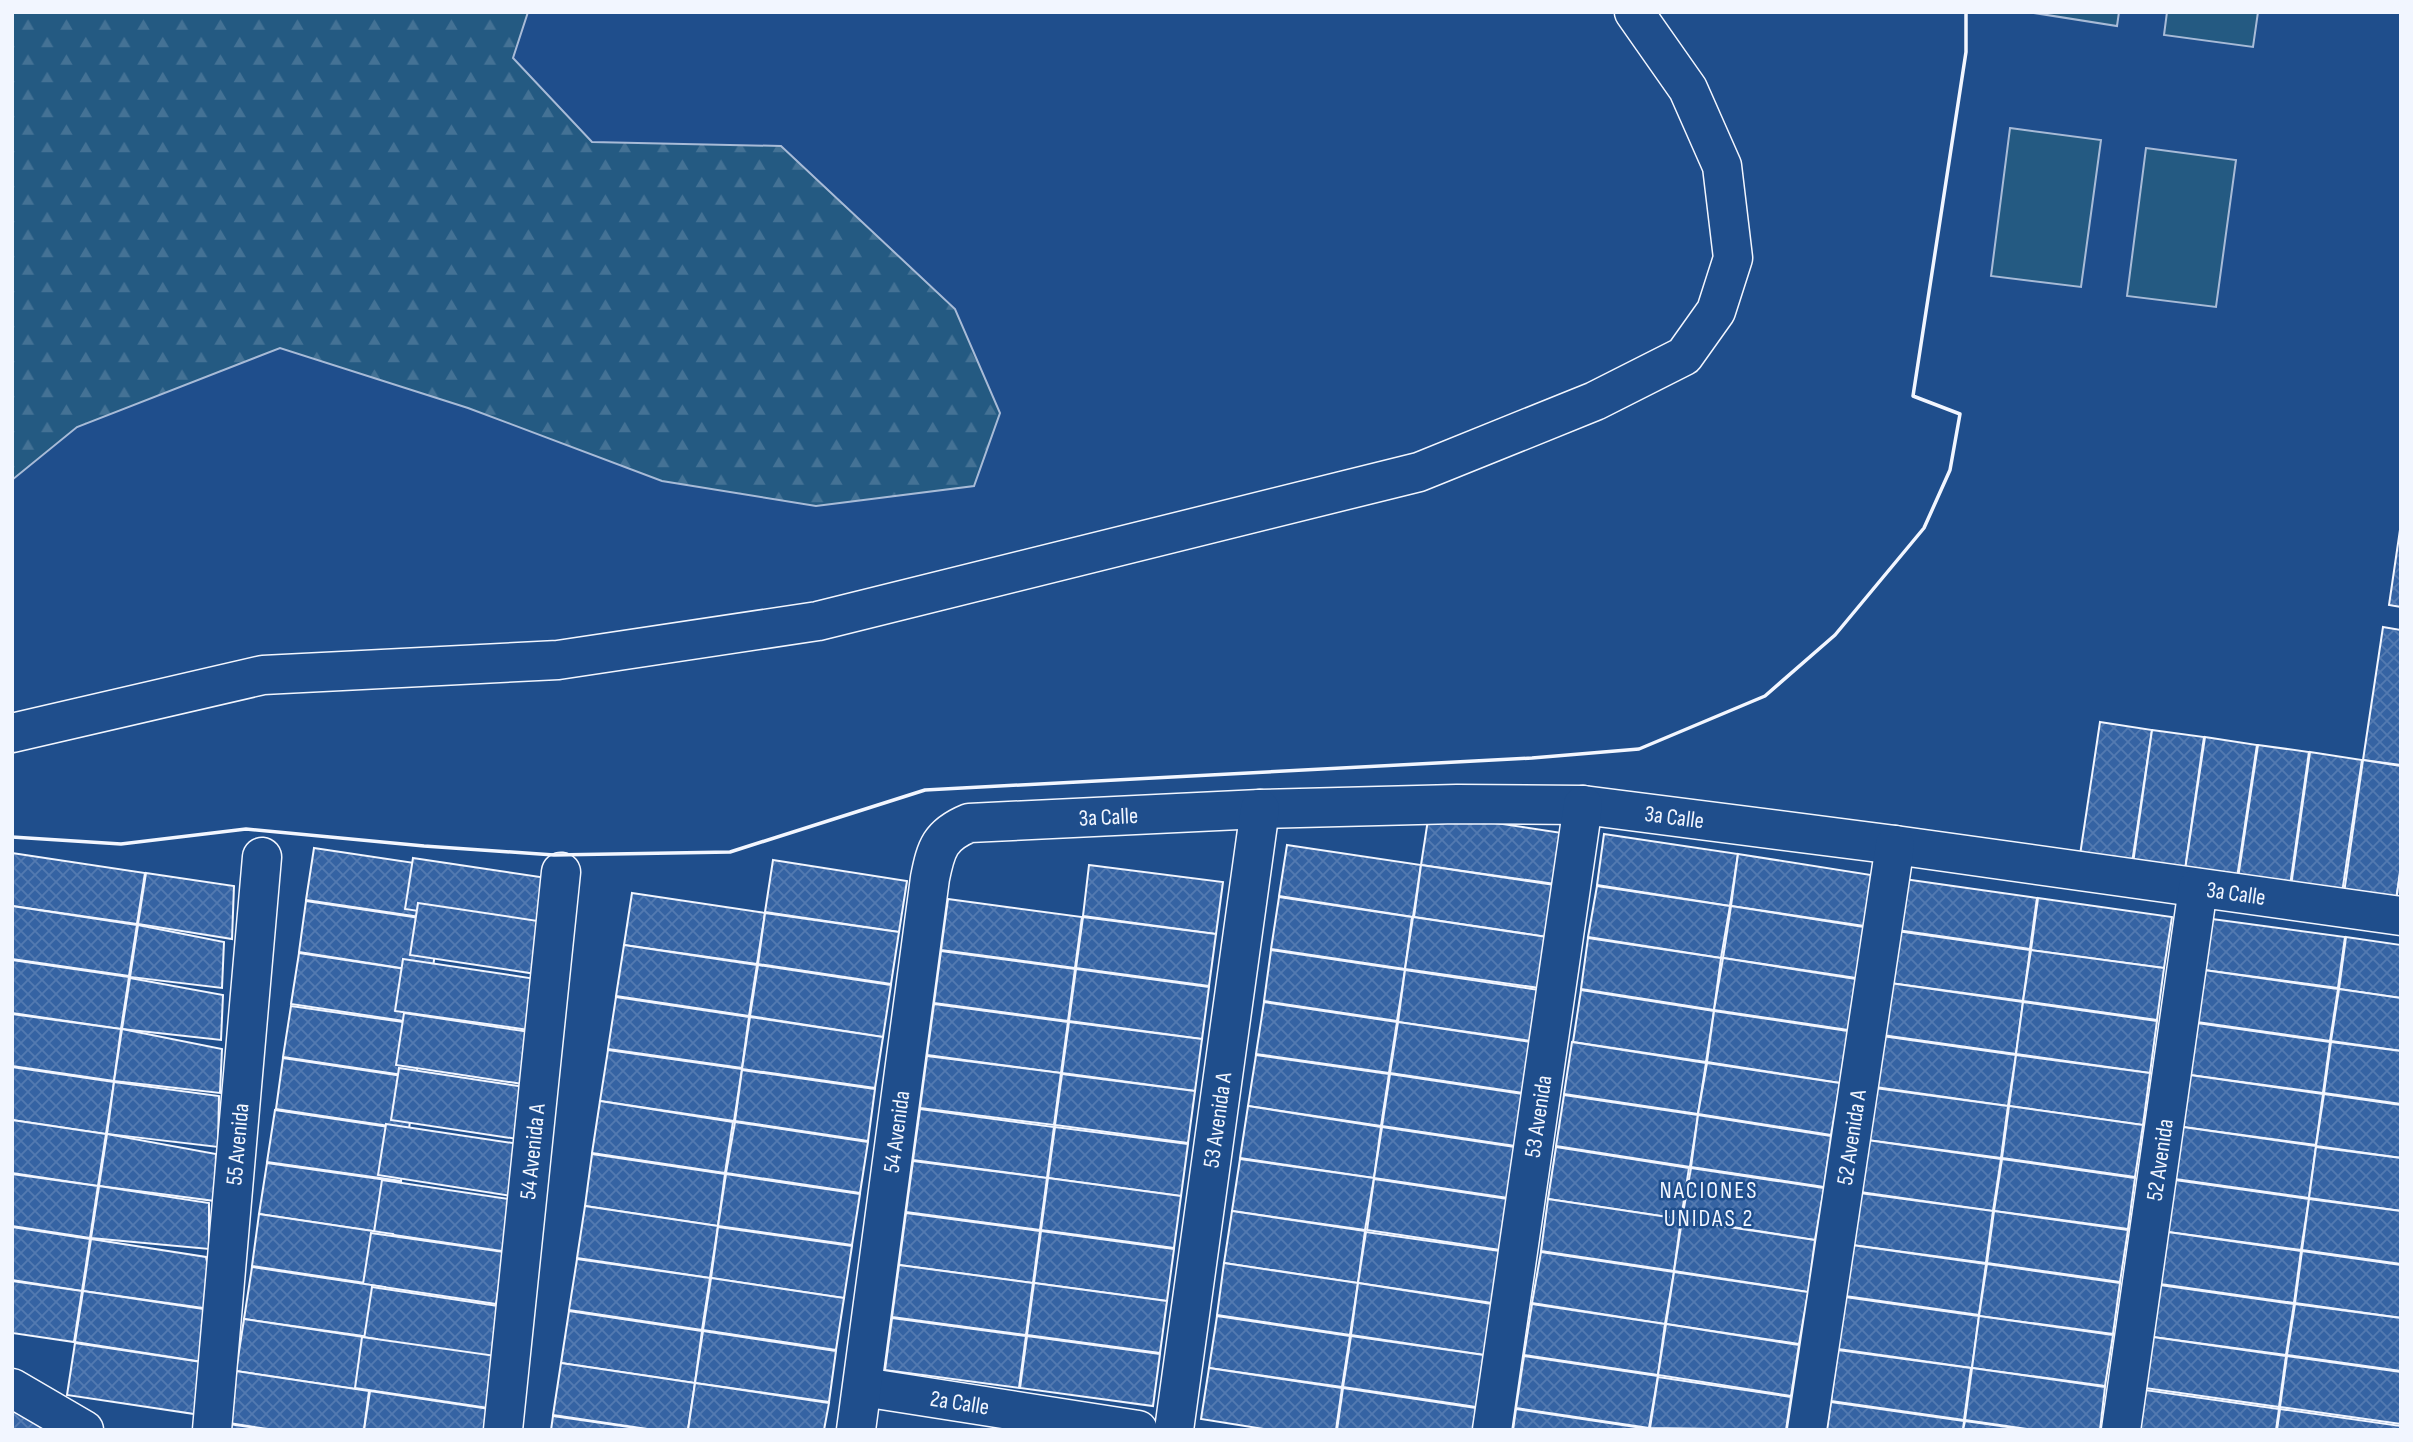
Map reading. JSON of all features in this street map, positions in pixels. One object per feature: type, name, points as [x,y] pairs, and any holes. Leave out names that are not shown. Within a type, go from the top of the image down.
[{"type":"street","points":[[12,733],[263,675],[558,660],[818,621],[1419,472],[1595,401],[1684,356],[1716,311],[1733,258],[1722,166],[1688,89],[1634,12]]},
{"type":"street","name":"3a Calle","points":[[946,836],[969,823],[987,821],[1259,809],[1457,804],[1583,805],[1895,845],[2401,916]]},
{"type":"street","name":"53 Avenida","points":[[1492,1430],[1583,805]]},
{"type":"street","name":"53 Avenida A","points":[[1174,1430],[1259,809]]},
{"type":"street","name":"54 Avenida","points":[[856,1430],[930,878],[938,848],[946,836]]},
{"type":"street","name":"52 Avenida A","points":[[1807,1430],[1895,845]]},
{"type":"street","name":"55 Avenida","points":[[212,1430],[261,857]]},
{"type":"street","name":"54 Avenida A","points":[[503,1430],[561,872]]},
{"type":"street","name":"52 Avenida","points":[[2121,1430],[2198,888]]},
{"type":"street","name":"2a Calle","points":[[863,1387],[1138,1430]]},
{"type":"street","points":[[12,1388],[84,1430]]},
{"type":"green space","points":[[12,12],[528,12],[513,58],[592,142],[781,146],[955,309],[1000,413],[974,486],[816,506],[662,481],[468,408],[280,348],[77,427],[12,480]]},
{"type":"green space","points":[[2028,12],[2119,12],[2117,26]]},
{"type":"green space","points":[[2167,12],[2258,12],[2253,47],[2164,35]]},
{"type":"green space","points":[[2010,128],[2101,140],[2081,287],[1991,276]]},
{"type":"green space","points":[[2146,148],[2236,160],[2216,307],[2127,296]]},
{"type":"building","points":[[2401,523],[2401,607],[2389,605]]},
{"type":"building","points":[[2383,627],[2401,630],[2401,765],[2363,760]]},
{"type":"building","points":[[2100,722],[2152,730],[2132,863],[2080,855]]},
{"type":"building","points":[[2152,730],[2204,737],[2185,870],[2133,863]]},
{"type":"building","points":[[2205,737],[2257,745],[2237,878],[2185,870]]},
{"type":"building","points":[[2258,745],[2309,752],[2290,886],[2238,878]]},
{"type":"building","points":[[2310,752],[2362,760],[2342,893],[2291,886]]},
{"type":"building","points":[[2363,760],[2401,766],[2401,866],[2396,901],[2344,893]]},
{"type":"building","points":[[1429,813],[1562,833],[1555,884],[1421,865]]},
{"type":"building","points":[[1604,834],[1738,854],[1730,906],[1597,885]]},
{"type":"building","points":[[1287,845],[1421,865],[1413,917],[1279,896]]},
{"type":"building","points":[[314,848],[448,868],[440,920],[306,900]]},
{"type":"building","points":[[12,853],[145,873],[137,924],[12,906]]},
{"type":"building","points":[[1738,854],[1871,875],[1864,926],[1731,906]]},
{"type":"building","points":[[413,858],[547,878],[538,929],[405,909]]},
{"type":"building","points":[[773,860],[907,881],[899,932],[765,912]]},
{"type":"building","points":[[1089,865],[1223,882],[1216,934],[1083,916]]},
{"type":"building","points":[[1421,865],[1555,885],[1547,937],[1414,917]]},
{"type":"building","points":[[2401,866],[2401,901],[2396,901]]},
{"type":"building","points":[[146,873],[234,886],[232,939],[138,924]]},
{"type":"building","points":[[1904,879],[2037,898],[2030,949],[1897,930]]},
{"type":"building","points":[[1597,886],[1730,906],[1721,958],[1588,937]]},
{"type":"building","points":[[632,893],[765,913],[757,964],[624,945]]},
{"type":"building","points":[[1279,897],[1412,917],[1405,969],[1271,949]]},
{"type":"building","points":[[2038,898],[2172,917],[2164,968],[2031,950]]},
{"type":"building","points":[[948,899],[1082,917],[1075,968],[941,950]]},
{"type":"building","points":[[306,901],[440,921],[432,973],[299,952]]},
{"type":"building","points":[[418,903],[551,923],[543,975],[410,955]]},
{"type":"building","points":[[12,906],[137,925],[129,976],[12,959]]},
{"type":"building","points":[[1731,906],[1864,927],[1856,978],[1723,958]]},
{"type":"building","points":[[765,913],[899,932],[891,984],[758,964]]},
{"type":"building","points":[[1083,917],[1216,934],[1209,986],[1076,968]]},
{"type":"building","points":[[1413,917],[1547,937],[1539,988],[1405,969]]},
{"type":"building","points":[[2212,919],[2345,937],[2338,988],[2204,970]]},
{"type":"building","points":[[138,925],[224,942],[222,988],[130,977]]},
{"type":"building","points":[[1897,931],[2030,950],[2023,1001],[1890,983]]},
{"type":"building","points":[[2346,937],[2401,945],[2401,998],[2339,989]]},
{"type":"building","points":[[1588,938],[1721,958],[1714,1010],[1581,989]]},
{"type":"building","points":[[624,945],[757,965],[749,1016],[616,996]]},
{"type":"building","points":[[1271,950],[1405,970],[1397,1021],[1264,1001]]},
{"type":"building","points":[[2031,950],[2164,968],[2157,1020],[2023,1001]]},
{"type":"building","points":[[941,951],[1075,969],[1068,1021],[934,1003]]},
{"type":"building","points":[[299,953],[432,973],[424,1024],[291,1004]]},
{"type":"building","points":[[1723,958],[1856,979],[1848,1030],[1714,1010]]},
{"type":"building","points":[[403,959],[536,979],[529,1030],[395,1011]]},
{"type":"building","points":[[12,960],[129,977],[121,1029],[12,1013]]},
{"type":"building","points":[[758,965],[891,985],[883,1037],[750,1016]]},
{"type":"building","points":[[1076,969],[1209,987],[1202,1039],[1069,1021]]},
{"type":"building","points":[[1405,970],[1539,990],[1531,1041],[1398,1022]]},
{"type":"building","points":[[2204,970],[2338,989],[2330,1041],[2197,1022]]},
{"type":"building","points":[[130,978],[223,995],[221,1040],[122,1029]]},
{"type":"building","points":[[1890,983],[2023,1002],[2016,1054],[1882,1035]]},
{"type":"building","points":[[2339,989],[2401,998],[2401,1051],[2331,1041]]},
{"type":"building","points":[[1581,990],[1714,1011],[1706,1062],[1573,1042]]},
{"type":"building","points":[[616,997],[749,1017],[742,1068],[608,1049]]},
{"type":"building","points":[[1264,1002],[1397,1022],[1389,1073],[1256,1054]]},
{"type":"building","points":[[2023,1002],[2157,1021],[2150,1073],[2016,1054]]},
{"type":"building","points":[[934,1004],[1068,1022],[1061,1073],[927,1055]]},
{"type":"building","points":[[291,1006],[424,1025],[416,1077],[283,1057]]},
{"type":"building","points":[[1714,1011],[1848,1031],[1840,1083],[1707,1062]]},
{"type":"building","points":[[404,1013],[537,1033],[529,1085],[396,1065]]},
{"type":"building","points":[[12,1014],[121,1029],[114,1081],[12,1066]]},
{"type":"building","points":[[750,1017],[883,1037],[875,1088],[742,1069]]},
{"type":"building","points":[[1069,1022],[1202,1039],[1195,1091],[1062,1073]]},
{"type":"building","points":[[1398,1022],[1531,1042],[1523,1093],[1390,1073]]},
{"type":"building","points":[[2197,1023],[2330,1042],[2323,1093],[2190,1075]]},
{"type":"building","points":[[122,1029],[222,1049],[220,1093],[114,1081]]},
{"type":"building","points":[[1882,1036],[2016,1055],[2008,1106],[1875,1087]]},
{"type":"building","points":[[1572,1042],[1706,1063],[1698,1114],[1564,1094]]},
{"type":"building","points":[[2331,1042],[2401,1051],[2401,1104],[2324,1093]]},
{"type":"building","points":[[608,1050],[742,1069],[734,1121],[600,1101]]},
{"type":"building","points":[[1256,1055],[1389,1074],[1381,1126],[1248,1106]]},
{"type":"building","points":[[2016,1055],[2150,1073],[2143,1125],[2009,1106]]},
{"type":"building","points":[[927,1056],[1061,1073],[1054,1125],[920,1108]]},
{"type":"building","points":[[283,1058],[416,1078],[409,1129],[276,1109]]},
{"type":"building","points":[[1707,1063],[1840,1083],[1831,1135],[1698,1114]]},
{"type":"building","points":[[12,1067],[114,1082],[106,1134],[12,1120]]},
{"type":"building","points":[[399,1068],[532,1088],[524,1140],[391,1120]]},
{"type":"building","points":[[742,1070],[875,1089],[868,1141],[735,1121]]},
{"type":"building","points":[[1062,1074],[1195,1091],[1188,1143],[1055,1125]]},
{"type":"building","points":[[1390,1074],[1523,1094],[1515,1146],[1382,1126]]},
{"type":"building","points":[[2190,1075],[2323,1094],[2316,1145],[2183,1127]]},
{"type":"building","points":[[114,1082],[219,1096],[218,1147],[107,1134]]},
{"type":"building","points":[[1875,1088],[2008,1106],[2001,1158],[1867,1140]]},
{"type":"building","points":[[2324,1094],[2401,1105],[2401,1158],[2316,1146]]},
{"type":"building","points":[[1564,1095],[1698,1115],[1690,1167],[1556,1146]]},
{"type":"building","points":[[600,1101],[733,1122],[725,1173],[592,1153]]},
{"type":"building","points":[[1248,1106],[1381,1127],[1374,1178],[1240,1158]]},
{"type":"building","points":[[2009,1106],[2143,1125],[2135,1177],[2002,1158]]},
{"type":"building","points":[[920,1109],[1054,1127],[1047,1178],[913,1160]]},
{"type":"building","points":[[275,1110],[409,1130],[401,1181],[267,1162]]},
{"type":"building","points":[[1698,1115],[1831,1136],[1824,1187],[1691,1167]]},
{"type":"building","points":[[12,1120],[106,1134],[98,1186],[12,1173]]},
{"type":"building","points":[[735,1122],[868,1142],[860,1193],[726,1173]]},
{"type":"building","points":[[386,1124],[519,1144],[511,1196],[378,1175]]},
{"type":"building","points":[[1055,1127],[1188,1144],[1181,1196],[1048,1178]]},
{"type":"building","points":[[1382,1127],[1515,1147],[1508,1198],[1374,1178]]},
{"type":"building","points":[[2183,1127],[2316,1146],[2309,1198],[2175,1179]]},
{"type":"building","points":[[107,1134],[216,1154],[215,1201],[99,1186]]},
{"type":"building","points":[[1867,1140],[2001,1159],[1993,1211],[1860,1192]]},
{"type":"building","points":[[1556,1147],[1689,1168],[1681,1219],[1548,1199]]},
{"type":"building","points":[[2316,1147],[2401,1158],[2401,1211],[2309,1198]]},
{"type":"building","points":[[592,1154],[725,1174],[718,1226],[585,1206]]},
{"type":"building","points":[[1240,1159],[1374,1178],[1365,1230],[1232,1211]]},
{"type":"building","points":[[2002,1159],[2135,1178],[2128,1229],[1994,1211]]},
{"type":"building","points":[[913,1161],[1047,1178],[1040,1230],[906,1212]]},
{"type":"building","points":[[267,1163],[401,1182],[393,1234],[259,1214]]},
{"type":"building","points":[[1691,1168],[1824,1188],[1815,1240],[1682,1219]]},
{"type":"building","points":[[12,1174],[98,1186],[90,1238],[12,1226]]},
{"type":"building","points":[[726,1174],[860,1194],[852,1245],[718,1226]]},
{"type":"building","points":[[1048,1178],[1181,1196],[1174,1248],[1041,1230]]},
{"type":"building","points":[[1374,1179],[1508,1199],[1500,1250],[1367,1230]]},
{"type":"building","points":[[382,1180],[515,1200],[508,1252],[374,1232]]},
{"type":"building","points":[[2175,1180],[2309,1199],[2301,1250],[2168,1232]]},
{"type":"building","points":[[99,1186],[209,1203],[209,1249],[91,1238]]},
{"type":"building","points":[[1860,1193],[1993,1211],[1986,1263],[1852,1245]]},
{"type":"building","points":[[1548,1199],[1681,1219],[1674,1271],[1541,1251]]},
{"type":"building","points":[[2309,1199],[2401,1211],[2401,1264],[2302,1250]]},
{"type":"building","points":[[585,1206],[718,1226],[710,1278],[577,1258]]},
{"type":"building","points":[[1232,1211],[1365,1231],[1358,1283],[1224,1263]]},
{"type":"building","points":[[1994,1211],[2128,1230],[2120,1282],[1987,1263]]},
{"type":"building","points":[[906,1213],[1040,1231],[1033,1283],[899,1265]]},
{"type":"building","points":[[259,1214],[393,1234],[385,1286],[252,1266]]},
{"type":"building","points":[[1682,1220],[1815,1240],[1808,1292],[1674,1271]]},
{"type":"building","points":[[12,1227],[90,1239],[82,1291],[12,1280]]},
{"type":"building","points":[[718,1227],[852,1246],[844,1298],[711,1278]]},
{"type":"building","points":[[1041,1231],[1174,1249],[1167,1301],[1034,1283]]},
{"type":"building","points":[[1366,1232],[1500,1251],[1492,1303],[1358,1283]]},
{"type":"building","points":[[2168,1232],[2301,1251],[2294,1303],[2160,1284]]},
{"type":"building","points":[[371,1233],[504,1252],[496,1304],[363,1284]]},
{"type":"building","points":[[91,1239],[206,1257],[217,1310],[83,1291]]},
{"type":"building","points":[[1852,1245],[1986,1264],[1979,1315],[1845,1296]]},
{"type":"building","points":[[2302,1251],[2401,1265],[2401,1318],[2295,1303]]},
{"type":"building","points":[[1541,1252],[1674,1272],[1665,1324],[1532,1303]]},
{"type":"building","points":[[577,1259],[710,1278],[702,1330],[569,1310]]},
{"type":"building","points":[[1224,1263],[1358,1283],[1350,1335],[1217,1315]]},
{"type":"building","points":[[1987,1264],[2120,1283],[2113,1334],[1979,1316]]},
{"type":"building","points":[[899,1265],[1033,1283],[1026,1335],[892,1317]]},
{"type":"building","points":[[252,1267],[385,1287],[377,1338],[244,1319]]},
{"type":"building","points":[[1674,1272],[1808,1292],[1799,1344],[1666,1324]]},
{"type":"building","points":[[711,1278],[844,1298],[836,1350],[703,1330]]},
{"type":"building","points":[[12,1281],[82,1291],[74,1342],[12,1333]]},
{"type":"building","points":[[1034,1283],[1167,1301],[1160,1353],[1027,1335]]},
{"type":"building","points":[[1358,1283],[1492,1304],[1484,1355],[1351,1335]]},
{"type":"building","points":[[2160,1285],[2294,1304],[2286,1355],[2153,1337]]},
{"type":"building","points":[[372,1287],[505,1307],[497,1359],[364,1339]]},
{"type":"building","points":[[83,1291],[217,1311],[209,1363],[75,1342]]},
{"type":"building","points":[[1845,1297],[1979,1316],[1972,1368],[1838,1349]]},
{"type":"building","points":[[1532,1304],[1665,1324],[1658,1375],[1524,1355]]},
{"type":"building","points":[[2295,1304],[2401,1318],[2401,1371],[2287,1355]]},
{"type":"building","points":[[569,1311],[702,1331],[695,1383],[561,1363]]},
{"type":"building","points":[[1217,1316],[1350,1336],[1342,1387],[1209,1368]]},
{"type":"building","points":[[1979,1316],[2113,1335],[2105,1386],[1972,1368]]},
{"type":"building","points":[[892,1318],[1026,1336],[1019,1388],[885,1370]]},
{"type":"building","points":[[244,1319],[377,1339],[369,1391],[236,1371]]},
{"type":"building","points":[[1666,1324],[1799,1345],[1791,1396],[1658,1375]]},
{"type":"building","points":[[703,1331],[836,1351],[829,1402],[695,1383]]},
{"type":"building","points":[[1027,1336],[1160,1354],[1153,1406],[1020,1388]]},
{"type":"building","points":[[1351,1336],[1484,1355],[1476,1407],[1343,1387]]},
{"type":"building","points":[[362,1337],[496,1356],[488,1408],[355,1388]]},
{"type":"building","points":[[2153,1337],[2286,1356],[2279,1407],[2145,1388]]},
{"type":"building","points":[[75,1343],[208,1363],[201,1415],[67,1395]]},
{"type":"building","points":[[1838,1350],[1971,1368],[1964,1420],[1831,1401]]},
{"type":"building","points":[[1524,1356],[1658,1376],[1649,1428],[1516,1408]]},
{"type":"building","points":[[2287,1356],[2401,1372],[2401,1424],[2280,1407]]},
{"type":"building","points":[[561,1363],[695,1383],[688,1430],[654,1430],[553,1415]]},
{"type":"building","points":[[1209,1368],[1342,1388],[1336,1430],[1270,1430],[1201,1419]]},
{"type":"building","points":[[1972,1368],[2105,1387],[2100,1430],[2034,1430],[1965,1420]]},
{"type":"building","points":[[236,1371],[369,1391],[364,1430],[274,1430],[229,1423]]},
{"type":"building","points":[[1658,1377],[1791,1397],[1786,1430],[1650,1428]]},
{"type":"building","points":[[695,1383],[829,1403],[824,1430],[688,1430]]},
{"type":"building","points":[[1343,1388],[1476,1408],[1473,1430],[1337,1430]]},
{"type":"building","points":[[2145,1390],[2279,1409],[2276,1430],[2140,1430]]},
{"type":"building","points":[[370,1391],[503,1411],[501,1430],[364,1430]]},
{"type":"building","points":[[1831,1402],[1964,1421],[1963,1430],[1827,1430]]},
{"type":"building","points":[[12,1405],[55,1430],[12,1430]]},
{"type":"building","points":[[1516,1409],[1649,1429],[1649,1430],[1513,1430]]},
{"type":"building","points":[[2280,1409],[2401,1426],[2401,1430],[2277,1430]]},
{"type":"building","points":[[553,1416],[650,1430],[551,1430]]},
{"type":"building","points":[[1965,1421],[2029,1430],[1963,1430]]},
{"type":"building","points":[[229,1424],[269,1430],[228,1430]]},
{"type":"wall","points":[[12,837],[121,844],[246,829],[554,855],[730,852],[925,790],[1532,758],[1639,749],[1765,696],[1835,635],[1924,528],[1950,470],[1960,414],[1913,396],[1966,52],[1966,12]]},
{"type":"district","name":"NACIONES UNIDAS 2","points":[[1709,1204]]}]
